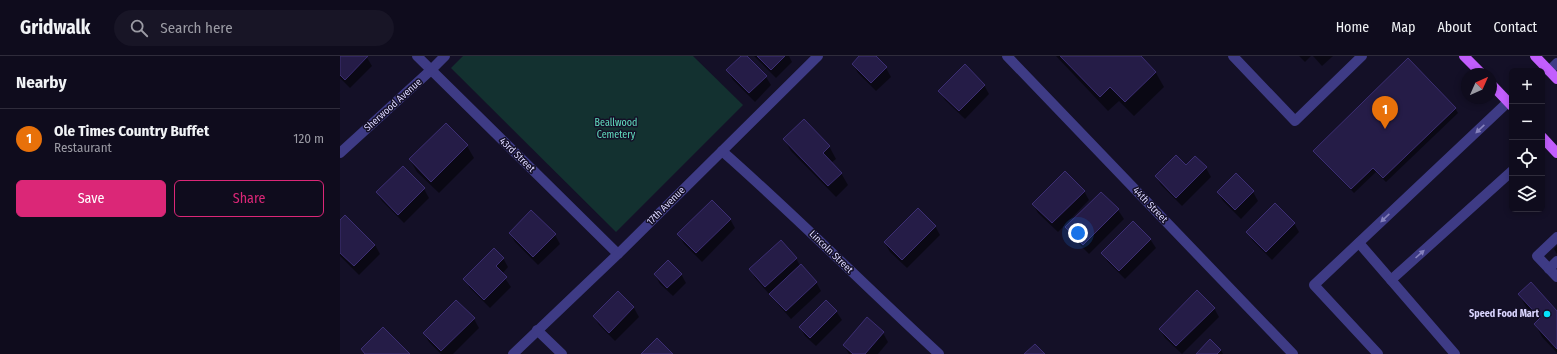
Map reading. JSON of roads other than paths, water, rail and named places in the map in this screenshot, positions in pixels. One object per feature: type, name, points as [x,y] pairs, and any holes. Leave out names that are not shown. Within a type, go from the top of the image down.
[{"type":"main road","points":[[1464,56],[1476,68]]},
{"type":"main road","points":[[1535,56],[1557,79]]},
{"type":"main road","points":[[1497,90],[1509,103]]},
{"type":"main road","points":[[1545,143],[1557,153]]},
{"type":"street","name":"43rd Street","points":[[417,56],[618,254]]},
{"type":"street","name":"Sherwood Avenue","points":[[340,153],[445,56]]},
{"type":"street","name":"17th Avenue","points":[[513,354],[618,254],[818,56]]},
{"type":"street","name":"44th Street","points":[[1007,56],[1293,354]]},
{"type":"street","points":[[1234,56],[1295,121],[1362,56]]},
{"type":"street","points":[[1549,71],[1557,63]]},
{"type":"street","points":[[1378,354],[1314,285],[1509,105]]},
{"type":"street","name":"Lincoln Street","points":[[722,151],[770,193],[877,297],[939,354]]},
{"type":"street","points":[[1391,280],[1509,174]]},
{"type":"street","points":[[1557,237],[1537,256],[1557,277]]},
{"type":"street","points":[[1359,243],[1455,354]]},
{"type":"street","points":[[1549,269],[1557,261]]},
{"type":"street","points":[[537,330],[562,354]]},
{"type":"place","name":"Ole Times Country Buffet","points":[[1385,129]]},
{"type":"place","name":"Speed Food Mart","points":[[1547,314]]},
{"type":"park label","name":"Beallwood Cemetery","points":[[616,128]]}]
